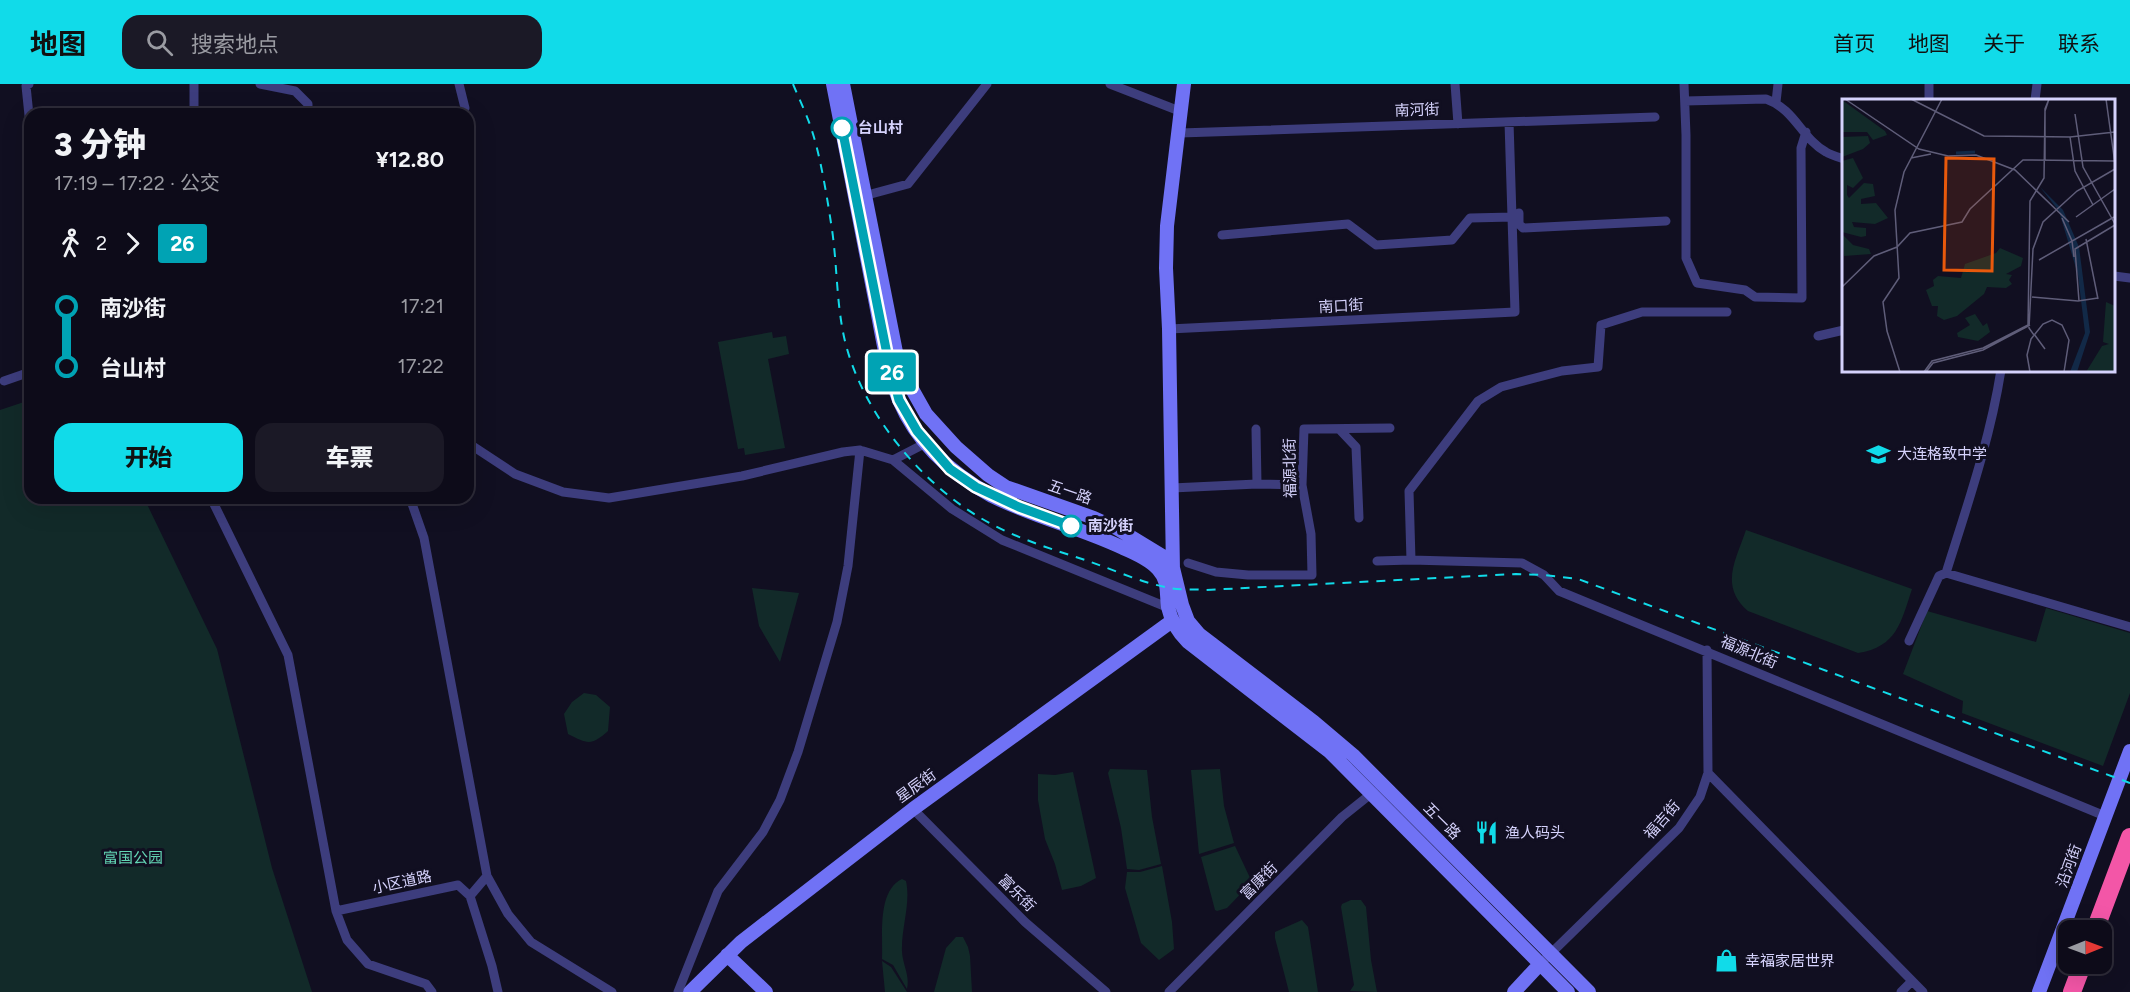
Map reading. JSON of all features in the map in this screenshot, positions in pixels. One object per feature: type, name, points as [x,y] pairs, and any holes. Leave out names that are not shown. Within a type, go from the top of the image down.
[{"type":"highway","points":[[2099,920],[2130,837]]},
{"type":"highway","points":[[2107,920],[2130,859]]},
{"type":"highway","points":[[2072,992],[2079,974]]},
{"type":"highway","points":[[2080,992],[2087,974]]},
{"type":"main road","name":"五一路","points":[[833,84],[896,352],[908,382],[926,414],[971,460],[1006,487],[1094,518],[1156,551],[1173,568],[1188,621],[1199,634],[1314,722],[1353,755],[1589,992]]},
{"type":"main road","name":"五一路","points":[[843,84],[887,354],[899,400],[917,431],[950,469],[994,497],[1108,541],[1147,561],[1164,576],[1168,588]]},
{"type":"main road","points":[[1170,615],[1168,588],[1173,568],[1167,226],[1180,133],[1184,84]]},
{"type":"main road","name":"五一路","points":[[1170,615],[1178,632],[1188,642],[1330,752],[1568,992]]},
{"type":"main road","name":"星辰街","points":[[690,992],[741,942],[1170,615]]},
{"type":"main road","name":"沿河街","points":[[2039,992],[2130,751]]},
{"type":"main road","points":[[727,955],[766,992]]},
{"type":"main road","points":[[1514,992],[1540,964]]},
{"type":"street","points":[[28,108],[26,86],[29,84]]},
{"type":"street","points":[[194,84],[194,108]]},
{"type":"street","points":[[260,84],[295,91],[308,104],[308,108]]},
{"type":"street","points":[[459,84],[465,108]]},
{"type":"street","points":[[860,197],[908,184],[987,84]]},
{"type":"street","points":[[1110,84],[1182,112]]},
{"type":"street","points":[[1455,84],[1458,124]]},
{"type":"street","points":[[1684,84],[1686,258],[1697,283],[1746,290],[1755,297],[1802,298],[1801,148],[1806,132]]},
{"type":"street","points":[[1776,102],[1778,84]]},
{"type":"street","points":[[2035,99],[2037,84]]},
{"type":"street","points":[[1685,101],[1766,99],[1776,102],[1824,151],[1842,158]]},
{"type":"street","name":"南河街","points":[[1180,133],[1655,117]]},
{"type":"street","points":[[1222,235],[1348,224],[1376,245],[1452,240],[1470,218],[1513,217],[1509,122]]},
{"type":"street","points":[[1511,171],[1517,179],[1519,224],[1523,228],[1666,221]]},
{"type":"street","name":"南口街","points":[[1169,329],[1515,312],[1513,217]]},
{"type":"street","points":[[2115,276],[2130,278]]},
{"type":"street","points":[[1411,560],[1408,491],[1478,401],[1501,387],[1562,371],[1598,367],[1601,325],[1642,312],[1727,312]]},
{"type":"street","points":[[1818,336],[1842,330]]},
{"type":"street","points":[[1946,573],[1981,464],[2001,372]]},
{"type":"street","points":[[4,381],[24,374]]},
{"type":"street","points":[[1256,429],[1257,484]]},
{"type":"street","name":"福源北街","points":[[1188,563],[1216,572],[1248,575],[1312,575],[1311,534],[1302,485],[1304,429],[1390,429]]},
{"type":"street","points":[[1339,429],[1356,447],[1359,518]]},
{"type":"street","points":[[893,460],[926,443]]},
{"type":"street","points":[[474,446],[515,474],[563,492],[609,498],[742,476],[860,450],[893,460],[952,509],[1002,540],[1170,615]]},
{"type":"street","points":[[678,992],[718,891],[763,832],[780,800],[798,752],[837,622],[848,566],[860,450]]},
{"type":"street","points":[[1172,488],[1257,484],[1302,485]]},
{"type":"street","points":[[214,504],[288,655],[336,911],[347,940],[368,964],[426,984],[432,992]]},
{"type":"street","points":[[412,504],[424,538],[487,876],[508,914],[531,942],[612,992]]},
{"type":"street","name":"福源北街","points":[[1377,561],[1522,563],[1544,575],[1559,591],[1707,650],[2104,816]]},
{"type":"street","points":[[1909,641],[1939,576],[1946,573],[2130,627]]},
{"type":"street","name":"福吉街","points":[[1540,964],[1679,828],[1700,797],[1708,773],[1707,650]]},
{"type":"street","points":[[1708,773],[1923,992]]},
{"type":"street","name":"富康街","points":[[1169,992],[1342,817],[1372,793]]},
{"type":"street","name":"富乐街","points":[[913,809],[1025,922],[1106,992]]},
{"type":"street","points":[[487,876],[470,896],[498,992]]},
{"type":"street","name":"小区道路","points":[[336,911],[458,885],[470,896]]},
{"type":"street","points":[[1901,992],[1912,981]]},
{"type":"green space","points":[[772,332],[773,338],[786,336],[789,354],[768,359],[785,448],[745,455],[744,448],[738,449],[718,342]]},
{"type":"green space","name":"富国公园","points":[[24,402],[24,504],[147,504],[217,649],[272,868],[312,992],[0,992],[0,410]]},
{"type":"green space","points":[[1746,530],[1912,589],[1896,631],[1881,645],[1858,653],[1748,611],[1739,602],[1732,582],[1732,572]]},
{"type":"green space","points":[[752,588],[799,593],[780,662],[759,626]]},
{"type":"green space","points":[[2046,608],[2130,633],[2130,693],[2103,766],[1962,713],[1963,701],[1903,674],[1927,611],[2036,642]]},
{"type":"green space","points":[[584,693],[596,695],[610,707],[608,731],[589,742],[568,734],[564,714],[572,702]]},
{"type":"green space","points":[[1110,769],[1147,770],[1152,817],[1161,864],[1139,870],[1127,869],[1121,828],[1108,773]]},
{"type":"green space","points":[[1220,769],[1224,806],[1234,843],[1199,854],[1191,770]]},
{"type":"green space","points":[[1073,772],[1096,878],[1081,886],[1062,890],[1045,839],[1038,800],[1038,774],[1055,775]]},
{"type":"green space","points":[[1235,846],[1252,882],[1227,908],[1217,911],[1201,857]]},
{"type":"green space","points":[[1162,866],[1172,922],[1174,949],[1159,960],[1141,943],[1125,888],[1127,872],[1140,872]]},
{"type":"green space","points":[[902,879],[906,881],[907,890],[902,952],[908,979],[907,989],[893,965],[882,959],[885,903],[888,893]]},
{"type":"green space","points":[[1351,900],[1361,900],[1366,907],[1371,960],[1377,992],[1350,991],[1354,985],[1341,907],[1342,904]]},
{"type":"green space","points":[[1302,920],[1308,927],[1318,992],[1289,992],[1275,938],[1275,932]]},
{"type":"green space","points":[[956,937],[963,937],[968,947],[972,992],[934,992],[946,948]]},
{"type":"green space","points":[[882,961],[891,967],[907,992],[885,992]]},
{"type":"railway","points":[[793,84],[809,121],[819,155],[833,237],[843,332],[850,359],[861,386],[876,413],[912,461],[956,501],[992,524],[1018,537],[1139,580],[1174,589],[1206,590],[1516,574],[1578,579],[2130,783]]},
{"type":"bus line","name":"26","points":[[842,128],[887,354],[899,400],[917,431],[950,469],[994,497],[1071,526]]},
{"type":"place","name":"台山村","points":[[842,128]]},
{"type":"place","name":"大连格致中学","points":[[1879,454]]},
{"type":"place","name":"南沙街","points":[[1071,526]]},
{"type":"place","name":"渔人码头","points":[[1487,833]]},
{"type":"place","name":"幸福家居世界","points":[[1727,961]]}]
